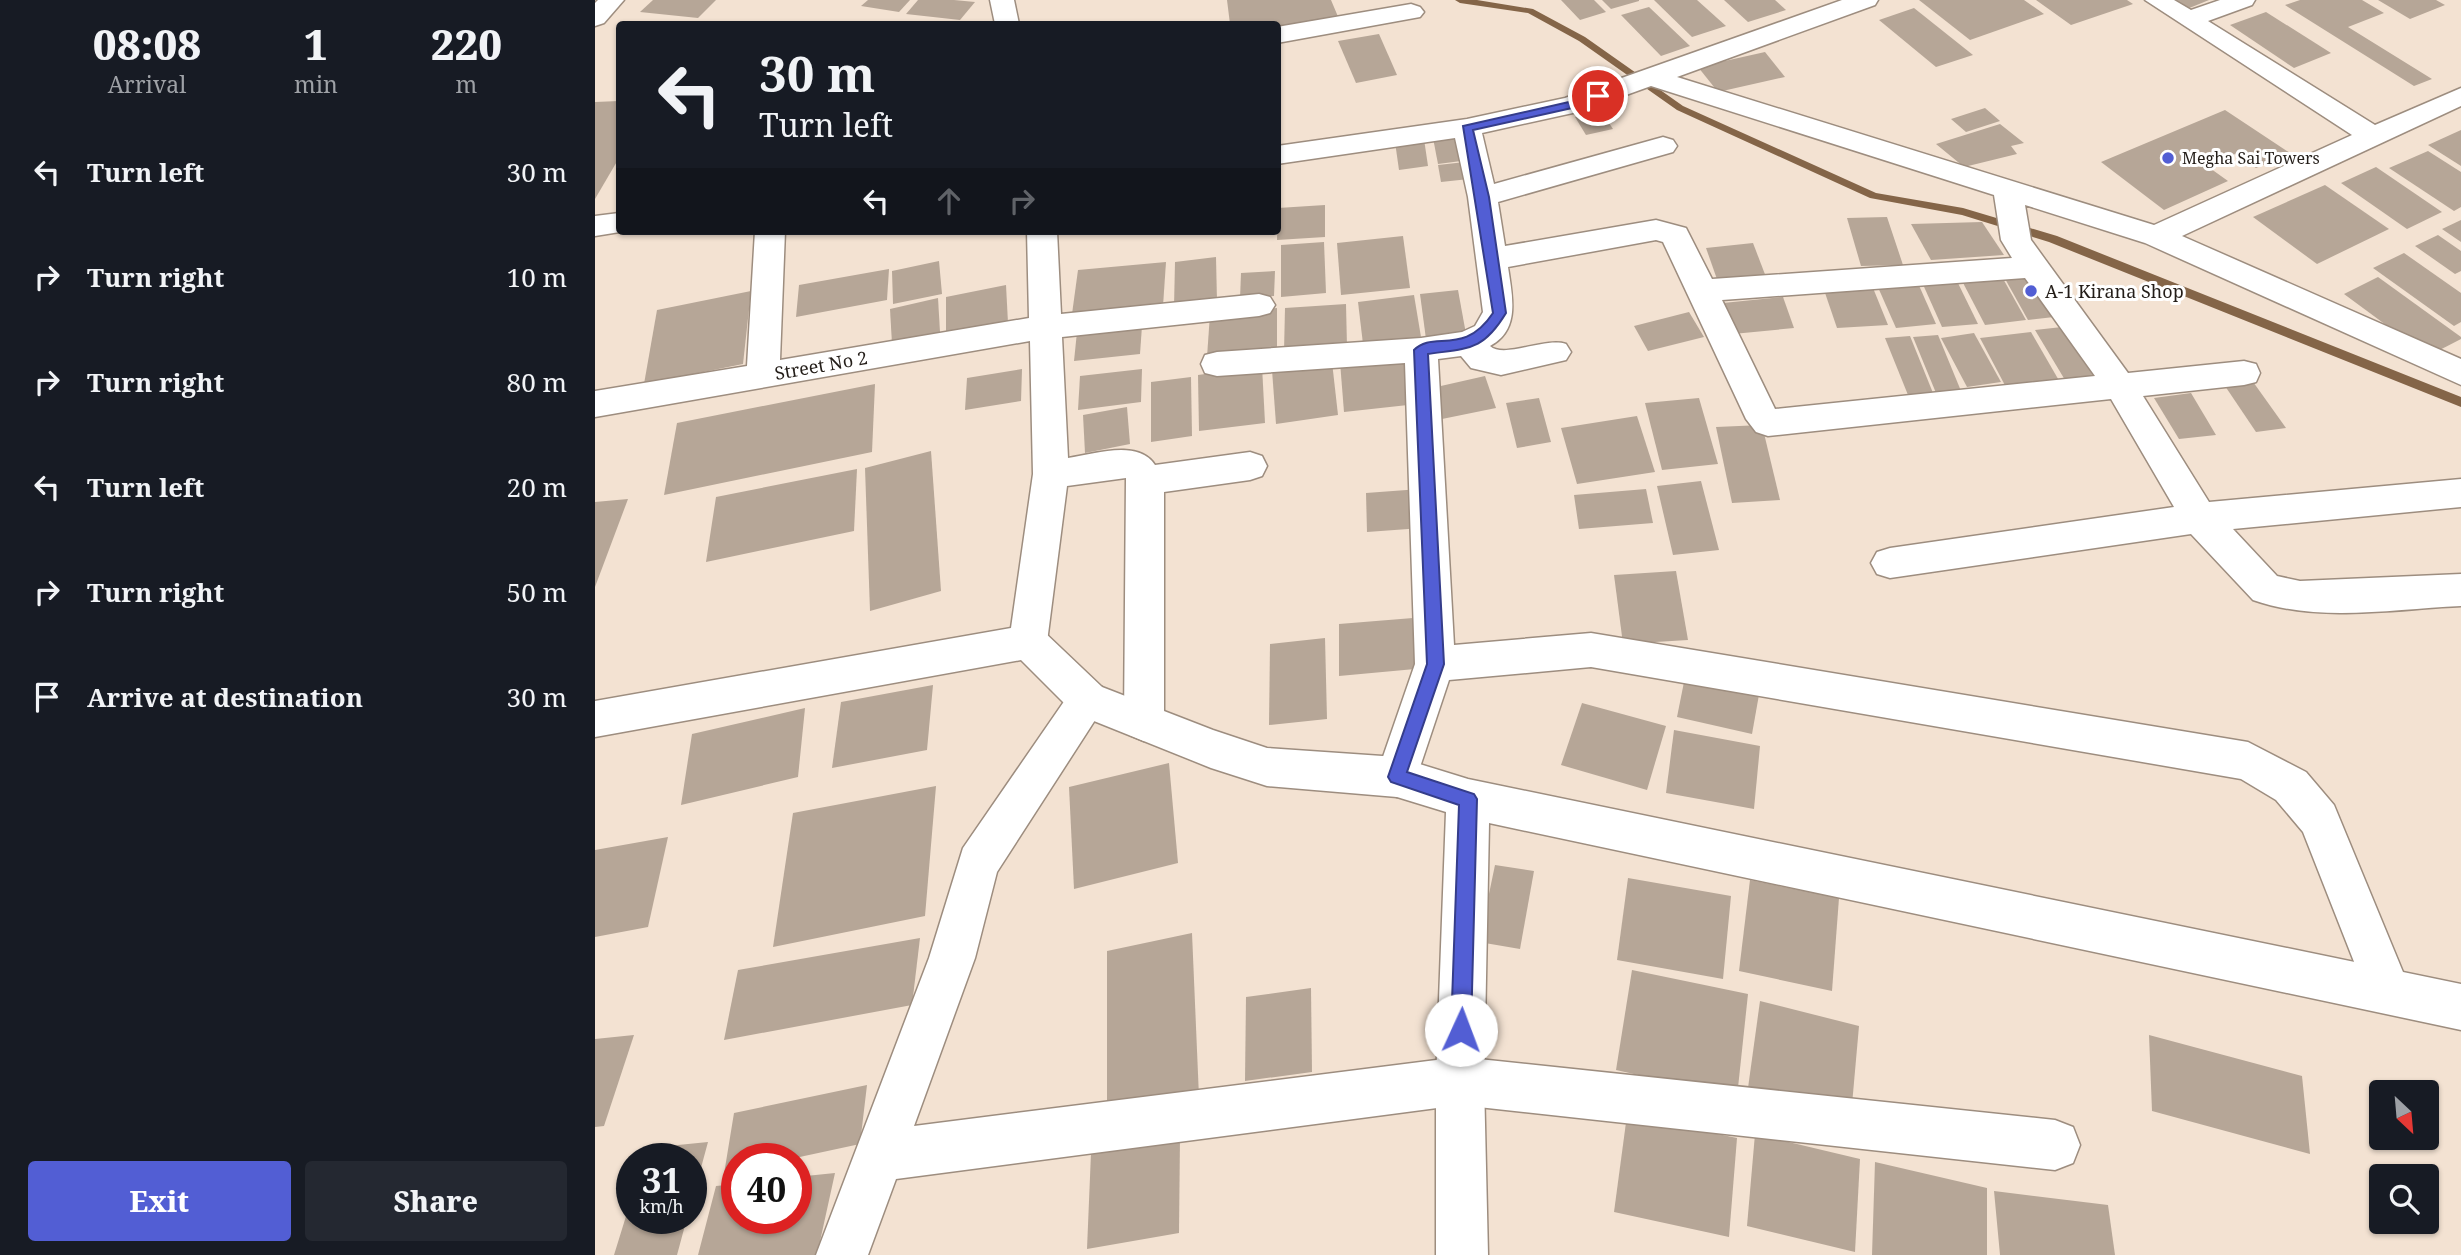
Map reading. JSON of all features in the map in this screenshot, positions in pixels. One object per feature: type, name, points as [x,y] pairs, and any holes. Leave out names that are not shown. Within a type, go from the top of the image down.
[{"type":"street","points":[[595,18],[612,0]]},
{"type":"street","points":[[1002,0],[1006,21]]},
{"type":"street","points":[[1281,155],[1467,128],[1572,105],[1866,0]]},
{"type":"street","points":[[2157,0],[2374,137]]},
{"type":"street","points":[[2188,20],[2243,0]]},
{"type":"street","points":[[1281,34],[1411,12]]},
{"type":"street","points":[[1651,77],[2017,228],[2119,386],[2199,518],[2266,589],[2300,597],[2455,600]]},
{"type":"street","points":[[2156,236],[2461,96]]},
{"type":"street","points":[[1217,364],[1421,350],[1468,343],[1486,334],[1499,313],[1483,197],[1467,128]]},
{"type":"street","points":[[1483,197],[1663,146]]},
{"type":"street","points":[[595,226],[616,223]]},
{"type":"street","points":[[1702,291],[2017,228],[2156,236],[2454,363]]},
{"type":"street","points":[[1492,259],[1667,230],[1675,235],[1763,419],[1768,423],[2243,373]]},
{"type":"street","points":[[763,375],[771,235]]},
{"type":"street","points":[[1028,642],[1051,474],[1042,235]]},
{"type":"street","name":"Street No 2","points":[[595,404],[1047,327],[1259,305]]},
{"type":"street","points":[[1468,343],[1483,360],[1501,363],[1555,352]]},
{"type":"street","points":[[1397,777],[1436,664],[1421,350]]},
{"type":"street","points":[[1051,474],[1135,463],[1146,480],[1144,722]]},
{"type":"street","points":[[1146,480],[1250,466]]},
{"type":"street","points":[[1891,563],[2199,518],[2461,493]]},
{"type":"street","points":[[1028,642],[1088,700],[1267,767],[1397,777],[1468,799],[2387,989],[2461,1007]]},
{"type":"street","points":[[595,719],[1028,642]]},
{"type":"street","points":[[1436,664],[1591,650],[2248,761],[2291,786],[2319,818],[2387,989]]},
{"type":"street","points":[[842,1255],[952,958],[978,863],[1088,700]]},
{"type":"street","points":[[1461,1255],[1459,1081],[1468,799]]},
{"type":"street","points":[[879,1156],[1459,1081],[2055,1145]]},
{"type":"building","points":[[653,0],[716,0],[698,18],[640,12]]},
{"type":"building","points":[[868,0],[910,0],[899,12],[861,6]]},
{"type":"building","points":[[918,0],[975,2],[960,20],[906,14]]},
{"type":"building","points":[[1227,0],[1331,0],[1339,19],[1281,26],[1281,21],[1230,21]]},
{"type":"building","points":[[1561,0],[1594,0],[1606,12],[1580,20]]},
{"type":"building","points":[[1602,0],[1639,0],[1639,1],[1611,9]]},
{"type":"building","points":[[1654,0],[1697,0],[1726,26],[1692,37]]},
{"type":"building","points":[[1724,0],[1775,0],[1786,10],[1748,22]]},
{"type":"building","points":[[1919,0],[2024,0],[2044,14],[1970,40]]},
{"type":"building","points":[[2036,0],[2127,0],[2133,4],[2071,25]]},
{"type":"building","points":[[2172,0],[2209,0],[2187,9]]},
{"type":"building","points":[[2300,0],[2362,0],[2384,13],[2348,27],[2432,79],[2414,86],[2285,5]]},
{"type":"building","points":[[2378,0],[2436,0],[2445,5],[2410,19]]},
{"type":"building","points":[[1649,7],[1690,46],[1661,56],[1621,15]]},
{"type":"building","points":[[1914,8],[1973,55],[1936,67],[1879,20]]},
{"type":"building","points":[[2266,12],[2331,53],[2294,68],[2230,25]]},
{"type":"building","points":[[1379,34],[1397,75],[1356,83],[1338,41]]},
{"type":"building","points":[[1765,52],[1785,77],[1718,92],[1698,67]]},
{"type":"building","points":[[616,101],[616,163],[595,199],[595,102]]},
{"type":"building","points":[[1985,108],[2000,121],[1966,132],[1951,119]]},
{"type":"building","name":"Megha Sai Towers","points":[[2225,110],[2290,153],[2256,168],[2235,154],[2207,166],[2228,181],[2164,210],[2101,162]]},
{"type":"building","points":[[1601,111],[1613,129],[1586,135],[1575,117]]},
{"type":"building","points":[[2000,124],[2024,143],[2011,146],[2017,154],[1964,167],[1936,144]]},
{"type":"building","points":[[2461,130],[2461,166],[2428,145]]},
{"type":"building","points":[[1463,135],[1469,160],[1438,164],[1433,138]]},
{"type":"building","points":[[1424,139],[1428,166],[1399,170],[1395,142]]},
{"type":"building","points":[[2428,151],[2461,172],[2461,207],[2454,211],[2389,168]]},
{"type":"building","points":[[1465,162],[1469,179],[1441,182],[1438,165]]},
{"type":"building","points":[[2376,167],[2442,212],[2407,229],[2341,183]]},
{"type":"building","points":[[2325,185],[2389,229],[2317,264],[2253,217]]},
{"type":"building","points":[[1325,205],[1325,237],[1277,240],[1277,235],[1281,235],[1281,208]]},
{"type":"building","points":[[1887,217],[1903,265],[1861,266],[1847,218]]},
{"type":"building","points":[[2461,220],[2461,242],[2442,229]]},
{"type":"building","points":[[1982,222],[2004,255],[1931,260],[1911,224]]},
{"type":"building","points":[[2438,235],[2461,251],[2461,271],[2455,274],[2415,246]]},
{"type":"building","points":[[1403,236],[1410,288],[1341,295],[1337,243]]},
{"type":"building","points":[[1324,242],[1326,293],[1281,297],[1281,245]]},
{"type":"building","points":[[1753,243],[1766,277],[1718,282],[1706,248]]},
{"type":"building","points":[[2404,253],[2461,293],[2461,322],[2454,326],[2373,268]]},
{"type":"building","points":[[1216,257],[1217,302],[1174,307],[1175,262]]},
{"type":"building","points":[[939,261],[942,294],[893,304],[892,271]]},
{"type":"building","points":[[1166,262],[1163,306],[1072,314],[1078,270]]},
{"type":"building","points":[[889,269],[887,300],[796,317],[799,285]]},
{"type":"building","points":[[1275,271],[1274,296],[1240,299],[1241,273]]},
{"type":"building","points":[[2029,274],[2054,317],[2028,320],[2004,277]]},
{"type":"building","points":[[2001,275],[2026,320],[1985,325],[1961,279]]},
{"type":"building","points":[[1955,277],[1978,324],[1942,327],[1921,280]]},
{"type":"building","points":[[2378,277],[2461,339],[2428,356],[2344,294]]},
{"type":"building","points":[[1917,281],[1936,324],[1896,328],[1877,285]]},
{"type":"building","points":[[1871,283],[1888,325],[1837,328],[1823,287]]},
{"type":"building","points":[[1006,285],[1008,323],[946,335],[946,297]]},
{"type":"building","points":[[1458,290],[1466,334],[1426,339],[1420,294]]},
{"type":"building","points":[[751,291],[743,364],[644,384],[657,310]]},
{"type":"building","points":[[1414,295],[1421,337],[1363,344],[1358,302]]},
{"type":"building","points":[[1783,297],[1794,328],[1733,334],[1723,303]]},
{"type":"building","points":[[938,298],[940,332],[892,344],[890,309]]},
{"type":"building","points":[[1346,304],[1347,347],[1284,352],[1285,308]]},
{"type":"building","points":[[1277,308],[1277,352],[1207,357],[1210,314]]},
{"type":"building","points":[[1689,312],[1704,337],[1648,351],[1634,326]]},
{"type":"building","points":[[1142,326],[1140,354],[1074,361],[1077,332]]},
{"type":"building","points":[[2071,326],[2101,375],[2065,380],[2035,330]]},
{"type":"building","points":[[2031,332],[2061,384],[2008,391],[1980,338]]},
{"type":"building","points":[[1974,333],[2001,382],[1967,387],[1941,338]]},
{"type":"building","points":[[1938,335],[1961,391],[1936,393],[1913,337]]},
{"type":"building","points":[[1910,336],[1933,393],[1908,395],[1885,338]]},
{"type":"building","points":[[1411,354],[1417,404],[1344,412],[1340,362]]},
{"type":"building","points":[[1332,362],[1338,415],[1276,424],[1272,370]]},
{"type":"building","points":[[1262,366],[1265,423],[1199,431],[1198,375]]},
{"type":"building","points":[[1022,369],[1021,401],[965,410],[967,378]]},
{"type":"building","points":[[1142,369],[1141,402],[1078,410],[1080,376]]},
{"type":"building","points":[[1485,376],[1496,408],[1442,419],[1432,388]]},
{"type":"building","points":[[1191,377],[1192,436],[1151,442],[1151,382]]},
{"type":"building","points":[[2251,379],[2286,428],[2256,432],[2223,383]]},
{"type":"building","points":[[875,384],[872,452],[664,495],[677,423]]},
{"type":"building","points":[[2191,393],[2216,435],[2179,439],[2154,398]]},
{"type":"building","points":[[1539,398],[1551,442],[1517,448],[1506,403]]},
{"type":"building","points":[[1699,398],[1718,464],[1662,470],[1645,403]]},
{"type":"building","points":[[1127,407],[1130,444],[1085,453],[1083,415]]},
{"type":"building","points":[[1637,416],[1655,472],[1577,484],[1561,428]]},
{"type":"building","points":[[1762,425],[1780,500],[1732,503],[1716,427]]},
{"type":"building","points":[[931,451],[941,591],[870,611],[865,468]]},
{"type":"building","points":[[857,469],[854,531],[706,562],[716,497]]},
{"type":"building","points":[[1701,481],[1719,550],[1673,555],[1657,486]]},
{"type":"building","points":[[1420,489],[1422,528],[1367,532],[1366,493]]},
{"type":"building","points":[[1646,489],[1653,523],[1579,529],[1574,495]]},
{"type":"building","points":[[628,499],[595,587],[595,502]]},
{"type":"building","points":[[1676,571],[1688,640],[1623,644],[1614,575]]},
{"type":"building","points":[[1413,618],[1415,669],[1339,676],[1339,624]]},
{"type":"building","points":[[1325,638],[1327,719],[1269,725],[1270,644]]},
{"type":"building","points":[[1686,672],[1760,689],[1752,734],[1677,717]]},
{"type":"building","points":[[933,685],[927,750],[832,768],[841,702]]},
{"type":"building","points":[[1582,703],[1666,726],[1647,790],[1561,765]]},
{"type":"building","points":[[805,708],[798,777],[681,805],[692,734]]},
{"type":"building","points":[[1674,730],[1760,746],[1754,809],[1666,793]]},
{"type":"building","points":[[1169,763],[1178,863],[1074,889],[1069,787]]},
{"type":"building","points":[[936,786],[925,916],[773,947],[793,813]]},
{"type":"building","points":[[668,837],[648,927],[595,937],[595,850]]},
{"type":"building","points":[[1495,865],[1534,871],[1520,949],[1479,942]]},
{"type":"building","points":[[1628,878],[1731,896],[1723,979],[1617,960]]},
{"type":"building","points":[[1750,880],[1839,898],[1832,991],[1739,971]]},
{"type":"building","points":[[1192,933],[1199,1097],[1107,1117],[1107,951]]},
{"type":"building","points":[[920,938],[912,1005],[724,1040],[738,970]]},
{"type":"building","points":[[1632,970],[1748,994],[1737,1097],[1616,1070]]},
{"type":"building","points":[[1311,988],[1312,1072],[1245,1081],[1246,997]]},
{"type":"building","points":[[1760,1001],[1859,1026],[1851,1116],[1748,1088]]},
{"type":"building","points":[[634,1035],[604,1126],[595,1127],[595,1039]]},
{"type":"building","points":[[2149,1035],[2302,1076],[2310,1154],[2152,1111]]},
{"type":"building","points":[[867,1085],[860,1144],[812,1154],[812,1143],[729,1143],[734,1113]]},
{"type":"building","points":[[1627,1115],[1737,1138],[1729,1237],[1614,1212]]},
{"type":"building","points":[[1755,1134],[1860,1159],[1855,1252],[1747,1226]]},
{"type":"building","points":[[1180,1136],[1179,1233],[1087,1249],[1091,1153]]},
{"type":"building","points":[[1875,1162],[1987,1188],[1987,1255],[1872,1255]]},
{"type":"building","points":[[835,1173],[817,1255],[698,1255],[703,1234],[707,1234],[707,1220],[716,1186],[721,1186],[721,1234],[812,1234],[812,1175]]},
{"type":"building","points":[[1994,1191],[2108,1205],[2115,1255],[2000,1255]]},
{"type":"building","points":[[620,1234],[683,1234],[677,1255],[614,1255]]},
{"type":"waterway","points":[[1460,0],[1530,11],[1582,39],[1680,108],[1874,196],[1963,212],[2053,239],[2461,402]]},
{"type":"place","name":"Megha Sai Towers","points":[[2168,158]]},
{"type":"place","name":"A-1 Kirana Shop","points":[[2031,291]]},
{"type":"route","points":[[1461,1030],[1468,799],[1397,777],[1436,664],[1421,350],[1468,343],[1486,334],[1499,313],[1483,197],[1467,128],[1572,105],[1598,96]]}]
